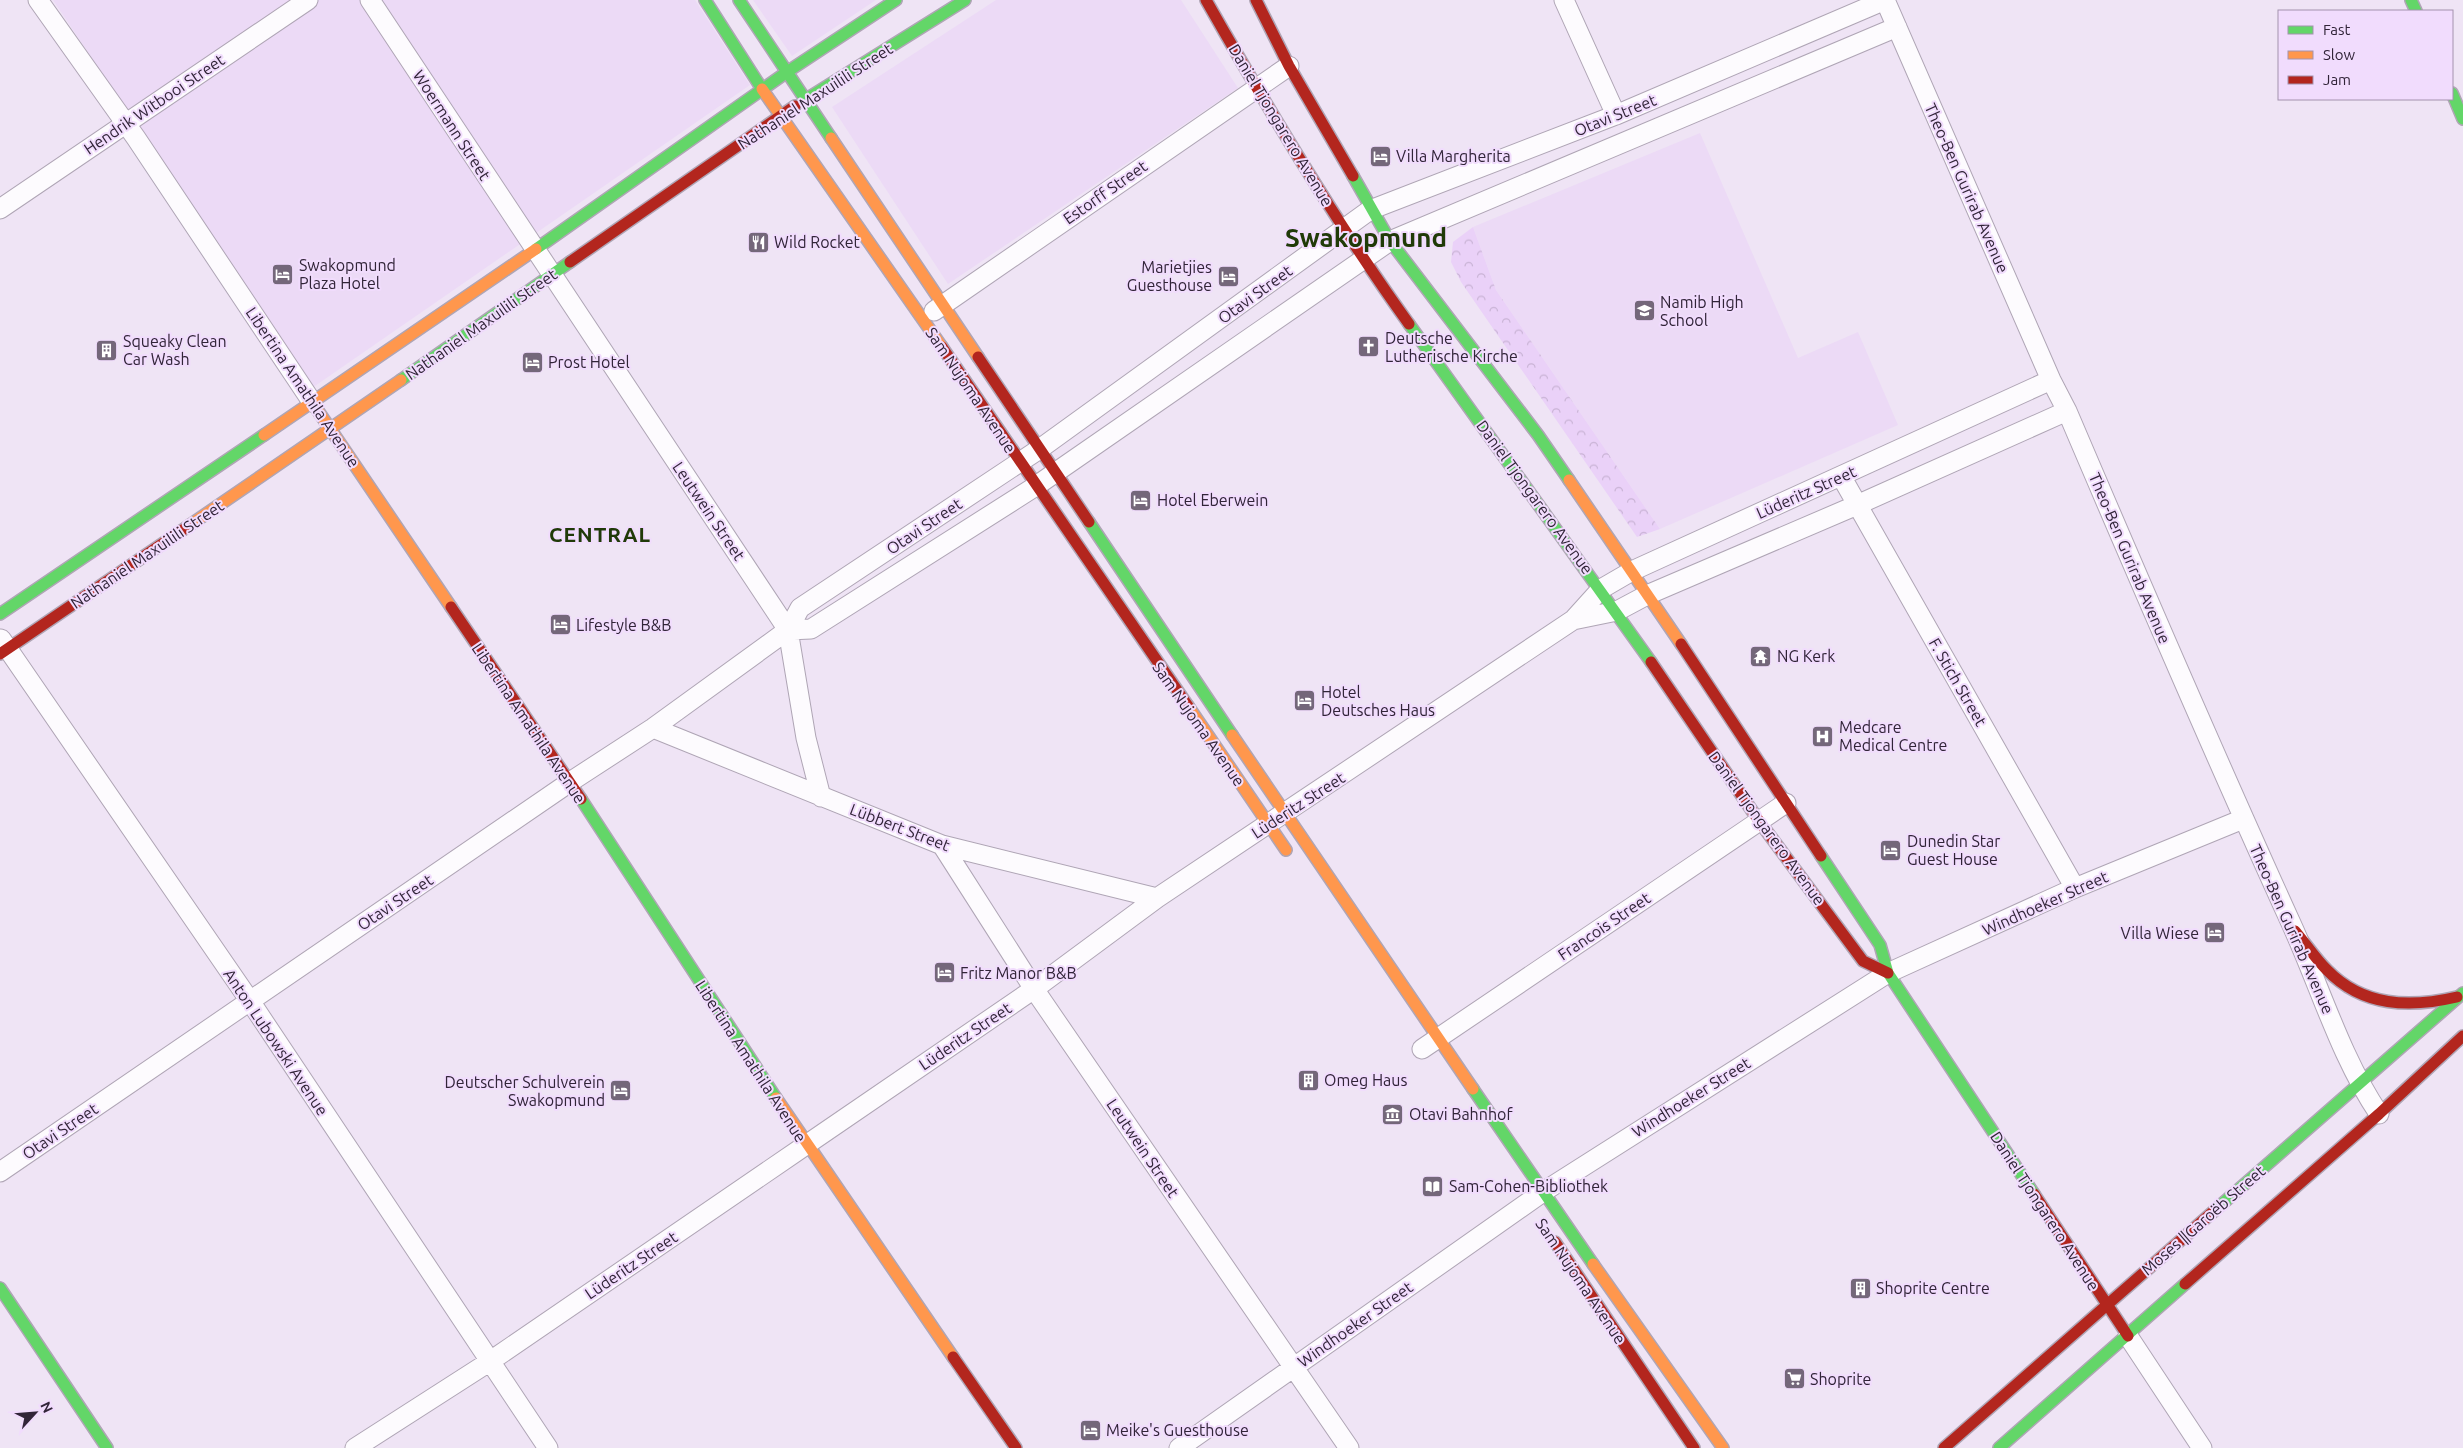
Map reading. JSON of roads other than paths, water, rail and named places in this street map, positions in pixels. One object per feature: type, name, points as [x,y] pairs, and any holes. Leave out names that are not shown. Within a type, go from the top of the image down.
[{"type":"main road","name":"Sam Nujoma Avenue","points":[[705,0],[762,89],[923,319],[1290,856]]},
{"type":"main road","name":"Sam Nujoma Avenue","points":[[740,0],[805,100],[944,303],[1285,814],[1438,1038],[1532,1200],[1723,1448]]},
{"type":"main road","name":"Nathaniel Maxuilili Street","points":[[0,614],[535,250],[762,89],[896,0]]},
{"type":"main road","name":"Nathaniel Maxuilili Street","points":[[2,647],[330,429],[781,116],[966,0]]},
{"type":"main road","name":"Daniel Tjongarero Avenue","points":[[1206,0],[1256,88],[1364,261],[1617,611],[1759,821],[1863,961],[1888,973]]},
{"type":"main road","name":"Daniel Tjongarero Avenue","points":[[1256,0],[1289,66],[1370,210],[1390,241],[1538,435],[1632,571],[1880,945],[1888,973],[2128,1336]]},
{"type":"main road","points":[[2453,95],[2463,119]]},
{"type":"main road","name":"Libertina Amathila Avenue","points":[[312,402],[570,782],[806,1146],[1016,1448]]},
{"type":"main road","points":[[2294,931],[2332,975],[2355,992],[2375,1001],[2427,1005],[2461,995]]},
{"type":"main road","name":"Moses ǁGaroëb Street","points":[[1944,1448],[2106,1304],[2461,995]]},
{"type":"main road","points":[[1999,1448],[2379,1114],[2463,1036]]},
{"type":"main road","name":"Sam Nujoma Avenue","points":[[1551,1236],[1694,1448]]},
{"type":"main road","points":[[0,1288],[108,1448]]},
{"type":"street","name":"Libertina Amathila Avenue","points":[[38,0],[126,124],[312,402]]},
{"type":"street","name":"Hendrik Witbooi Street","points":[[0,209],[308,0]]},
{"type":"street","name":"Woermann Street","points":[[370,0],[535,250]]},
{"type":"street","points":[[1564,0],[1616,115]]},
{"type":"street","name":"Otavi Street","points":[[0,1172],[570,782],[653,728],[788,630],[800,608],[1041,448],[1370,210],[1616,115],[1885,0]]},
{"type":"street","name":"Theo-Ben Gurirab Avenue","points":[[1885,0],[2051,380],[2067,411],[2243,819],[2294,931],[2359,1085],[2379,1114]]},
{"type":"street","name":"Otavi Street","points":[[788,630],[811,629],[1036,486],[1364,261],[1390,241],[1897,27]]},
{"type":"street","name":"Estorff Street","points":[[923,319],[1289,66]]},
{"type":"street","name":"Leutwein Street","points":[[535,250],[788,630],[806,738],[821,797]]},
{"type":"street","name":"Lüderitz Street","points":[[355,1448],[489,1362],[1034,989],[1157,898],[1573,620],[1601,589],[1632,571],[2051,380]]},
{"type":"street","name":"Lüderitz Street","points":[[1573,620],[1617,611],[1647,595],[1857,505],[2067,411]]},
{"type":"street","name":"F. Stich Street","points":[[1841,476],[2075,888]]},
{"type":"street","name":"Anton Lubowski Avenue","points":[[2,647],[250,1001],[548,1448]]},
{"type":"street","name":"Lübbert Street","points":[[653,728],[942,845],[1157,898]]},
{"type":"street","name":"Francois Street","points":[[1422,1049],[1786,803]]},
{"type":"street","name":"Windhoeker Street","points":[[1179,1448],[1532,1200],[1888,973],[2075,888],[2243,819]]},
{"type":"street","name":"Leutwein Street","points":[[942,845],[1034,989],[1349,1448]]},
{"type":"street","name":"Daniel Tjongarero Avenue","points":[[2128,1336],[2202,1448]]},
{"type":"place","name":"Villa Margherita","points":[[1380,156]]},
{"type":"place","name":"Wild Rocket","points":[[758,242]]},
{"type":"place","name":"Swakopmund Plaza Hotel","points":[[283,274]]},
{"type":"place","name":"Marietjies Guesthouse","points":[[1228,276]]},
{"type":"place","name":"Namib High School","points":[[1644,311]]},
{"type":"place","name":"Deutsche Lutherische Kirche","points":[[1369,347]]},
{"type":"place","name":"Squeaky Clean Car Wash","points":[[107,350]]},
{"type":"place","name":"Prost Hotel","points":[[532,362]]},
{"type":"place","name":"Hotel Eberwein","points":[[1141,500]]},
{"type":"place","name":"Lifestyle B&B","points":[[560,625]]},
{"type":"place","name":"NG Kerk","points":[[1761,656]]},
{"type":"place","name":"Hotel Deutsches Haus","points":[[1305,701]]},
{"type":"place","name":"Medcare Medical Centre","points":[[1823,736]]},
{"type":"place","name":"Dunedin Star Guest House","points":[[1891,850]]},
{"type":"place","name":"Villa Wiese","points":[[2215,933]]},
{"type":"place","name":"Fritz Manor B&B","points":[[944,973]]},
{"type":"place","name":"Omeg Haus","points":[[1308,1080]]},
{"type":"place","name":"Deutscher Schulverein Swakopmund","points":[[621,1091]]},
{"type":"place","name":"Otavi Bahnhof","points":[[1393,1114]]},
{"type":"place","name":"Sam-Cohen-Bibliothek","points":[[1433,1186]]},
{"type":"place","name":"Shoprite Centre","points":[[1860,1288]]},
{"type":"place","name":"Shoprite","points":[[1794,1379]]},
{"type":"place","name":"Meike's Guesthouse","points":[[1090,1430]]},
{"type":"district","name":"Swakopmund","points":[[1366,238]]},
{"type":"district","name":"CENTRAL","points":[[600,535]]}]
